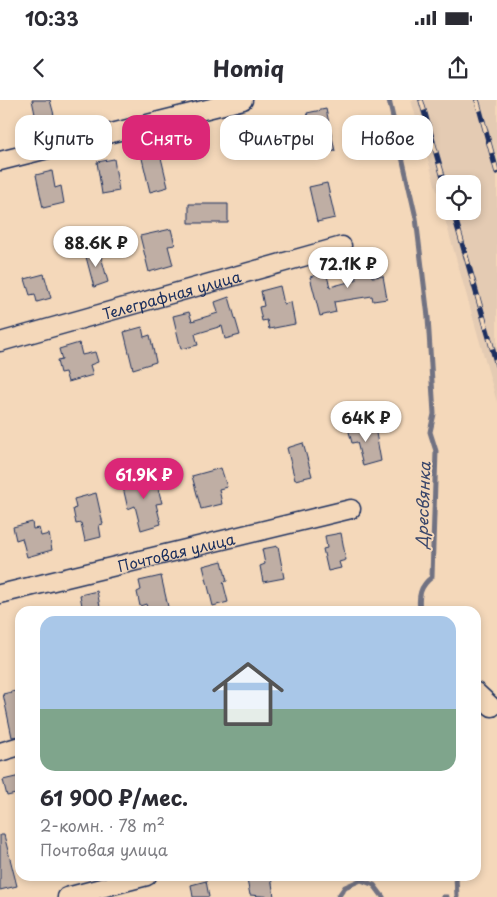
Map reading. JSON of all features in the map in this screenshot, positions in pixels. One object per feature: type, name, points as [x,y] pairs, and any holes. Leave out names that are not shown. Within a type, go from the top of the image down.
[{"type":"street","points":[[0,160],[242,100]]},
{"type":"street","name":"Телеграфная улица","points":[[0,342],[342,246]]},
{"type":"street","name":"Почтовая улица","points":[[0,594],[351,509]]},
{"type":"street","points":[[481,697],[492,707]]},
{"type":"street","points":[[0,752],[15,748]]},
{"type":"street","points":[[67,897],[128,881]]},
{"type":"shaded area","points":[[411,100],[497,100],[497,402],[445,220],[481,220],[481,175],[436,175],[436,188],[428,160],[433,160],[433,115],[415,115]]},
{"type":"building","points":[[32,100],[50,100],[54,115],[35,115]]},
{"type":"building","points":[[326,109],[327,115],[308,115],[307,113]]},
{"type":"building","points":[[332,137],[335,151],[332,152]]},
{"type":"building","points":[[114,159],[119,191],[102,194],[97,162]]},
{"type":"building","points":[[142,160],[162,160],[168,187],[150,192]]},
{"type":"building","points":[[52,171],[55,188],[61,186],[64,203],[43,208],[36,175]]},
{"type":"building","points":[[327,183],[335,218],[317,222],[309,187]]},
{"type":"building","points":[[189,204],[228,204],[228,223],[189,223]]},
{"type":"building","points":[[171,229],[175,245],[168,246],[173,265],[149,272],[140,236]]},
{"type":"building","points":[[99,249],[108,282],[94,287],[85,253]]},
{"type":"building","points":[[370,261],[372,277],[383,276],[387,299],[373,301],[372,296],[334,302],[336,312],[320,316],[310,277],[326,272],[330,287],[356,280],[354,263]]},
{"type":"building","points":[[44,274],[51,298],[37,302],[35,294],[30,295],[25,279]]},
{"type":"building","points":[[280,286],[284,304],[291,302],[295,324],[269,329],[267,320],[262,321],[259,307],[264,306],[261,291]]},
{"type":"building","points":[[229,297],[240,335],[225,339],[222,326],[195,334],[198,345],[181,349],[173,316],[189,312],[192,321],[218,313],[215,302]]},
{"type":"building","points":[[142,327],[144,337],[150,335],[156,362],[133,369],[124,332]]},
{"type":"building","points":[[79,343],[82,355],[95,352],[98,362],[90,365],[93,375],[68,382],[65,372],[60,373],[57,361],[62,360],[59,349]]},
{"type":"building","points":[[374,422],[381,461],[363,466],[357,442],[352,443],[348,428]]},
{"type":"building","points":[[303,443],[312,476],[295,480],[287,448]]},
{"type":"building","points":[[221,468],[227,487],[219,489],[222,504],[201,509],[192,476]]},
{"type":"building","points":[[154,474],[162,503],[156,504],[161,524],[141,530],[135,506],[128,509],[122,483]]},
{"type":"building","points":[[96,493],[103,524],[99,525],[101,537],[85,541],[81,523],[76,524],[73,509],[76,508],[74,499]]},
{"type":"building","points":[[32,522],[33,529],[39,528],[41,536],[49,534],[52,550],[27,557],[22,538],[16,540],[13,527]]},
{"type":"building","points":[[341,533],[346,560],[339,562],[341,568],[328,571],[323,549],[327,548],[325,536]]},
{"type":"building","points":[[278,546],[284,578],[263,582],[260,566],[265,564],[262,549]]},
{"type":"building","points":[[222,561],[227,581],[223,582],[228,602],[213,606],[203,566]]},
{"type":"building","points":[[161,576],[168,606],[147,606],[146,604],[140,606],[137,592],[141,590],[139,581]]},
{"type":"building","points":[[97,591],[100,606],[82,606],[80,595]]},
{"type":"building","points":[[15,691],[15,737],[12,737],[3,694]]},
{"type":"building","points":[[15,777],[15,794],[7,796],[3,780]]},
{"type":"building","points":[[0,835],[4,835],[17,886],[0,890]]},
{"type":"building","points":[[206,881],[209,897],[193,897],[191,885]]},
{"type":"building","points":[[247,881],[272,881],[274,897],[250,895]]},
{"type":"waterway","name":"Дресвянка","points":[[389,100],[416,218],[428,317],[434,414],[430,432],[436,451],[432,577],[422,588],[420,606]]},
{"type":"waterway","name":"Дресвянка","points":[[338,897],[345,887],[359,881]]},
{"type":"waterway","name":"Дресвянка","points":[[364,881],[374,885],[383,897]]},
{"type":"waterway","name":"Дресвянка","points":[[456,881],[457,897]]},
{"type":"railway","points":[[421,100],[442,175]]},
{"type":"railway","points":[[477,100],[497,172]]},
{"type":"railway","points":[[456,220],[497,365]]}]
